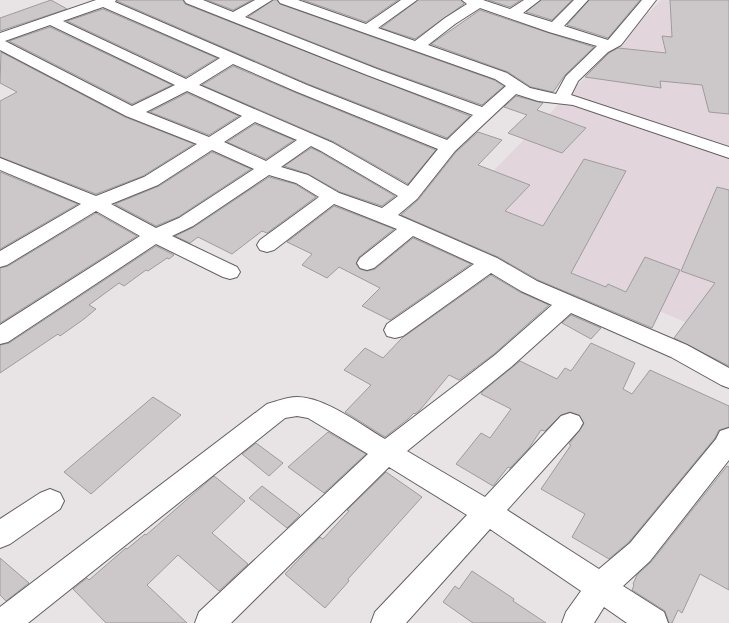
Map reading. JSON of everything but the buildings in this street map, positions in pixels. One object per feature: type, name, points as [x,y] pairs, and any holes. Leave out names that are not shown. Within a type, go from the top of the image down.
[{"type":"street","points":[[191,0],[372,72],[485,114]]},
{"type":"street","points":[[234,17],[265,0]]},
{"type":"street","points":[[285,0],[501,76],[516,85],[521,91],[538,97],[561,98],[589,105],[729,153]]},
{"type":"street","points":[[367,29],[410,0]]},
{"type":"street","points":[[554,28],[581,0]]},
{"type":"street","points":[[561,98],[572,79],[621,36],[649,0]]},
{"type":"street","points":[[0,38],[107,1],[301,88],[449,147]]},
{"type":"street","points":[[512,14],[526,1]]},
{"type":"street","points":[[417,47],[474,2],[608,46]]},
{"type":"street","points":[[51,20],[254,116],[327,147],[410,195]]},
{"type":"street","points":[[0,44],[132,112],[209,144],[238,154],[268,169],[302,179],[332,196],[412,227],[490,263],[529,286],[569,302],[679,351],[729,379]]},
{"type":"street","points":[[132,112],[187,85],[232,58]]},
{"type":"street","points":[[385,216],[410,195],[449,147],[516,85]]},
{"type":"street","points":[[5,251],[96,202],[151,181],[254,116]]},
{"type":"street","points":[[0,336],[155,236],[186,222],[268,169],[309,140]]},
{"type":"street","points":[[0,163],[20,173],[96,202],[155,236],[230,272]]},
{"type":"street","points":[[267,245],[332,196]]},
{"type":"street","points":[[367,263],[412,227]]},
{"type":"street","points":[[395,330],[490,263]]},
{"type":"street","points":[[210,623],[386,453],[502,361],[569,302]]},
{"type":"street","points":[[4,623],[276,411],[293,405],[308,407],[488,513],[653,623]]},
{"type":"street","points":[[386,623],[570,423]]},
{"type":"street","points":[[577,623],[600,587],[640,552],[725,446],[729,438]]},
{"type":"street","points":[[0,534],[50,501]]},
{"type":"shaded area","points":[[661,0],[729,0],[729,340],[443,222]]}]
